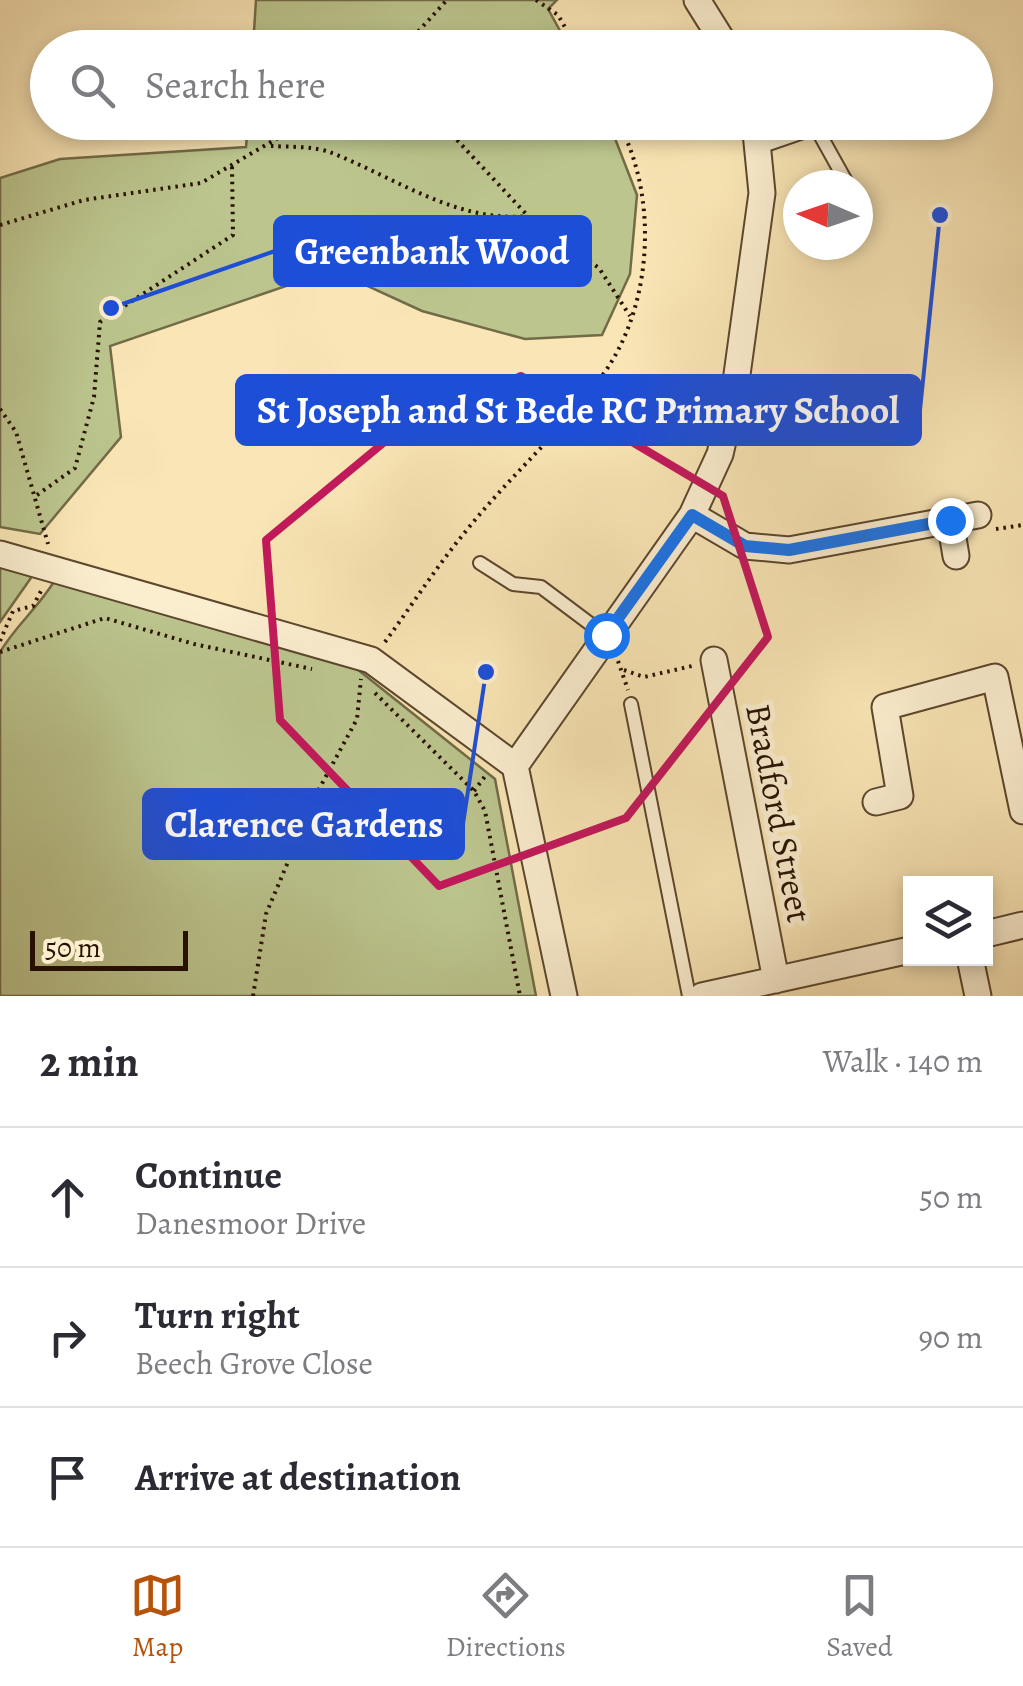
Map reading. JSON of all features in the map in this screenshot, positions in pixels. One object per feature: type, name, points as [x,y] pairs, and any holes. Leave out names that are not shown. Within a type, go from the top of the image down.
[{"type":"street","points":[[697,0],[715,30]]},
{"type":"street","points":[[564,996],[516,766],[528,742],[692,515],[720,454],[735,389],[762,193],[757,140]]},
{"type":"street","points":[[692,515],[745,546],[789,550],[978,515]]},
{"type":"street","points":[[950,520],[956,556]]},
{"type":"street","points":[[0,554],[52,567],[366,670],[516,766]]},
{"type":"street","name":"Bradford Street","points":[[714,660],[776,980]]},
{"type":"street","points":[[876,802],[900,796],[885,707],[995,677],[1023,811]]},
{"type":"street","points":[[993,932],[1023,926]]},
{"type":"street","points":[[702,996],[903,952]]},
{"type":"street","points":[[972,966],[978,996]]},
{"type":"lane","points":[[822,140],[840,170]]},
{"type":"lane","points":[[480,563],[512,584],[541,587],[604,636]]},
{"type":"lane","points":[[631,704],[689,996]]},
{"type":"path","points":[[420,30],[447,0]]},
{"type":"path","points":[[536,0],[558,15],[566,30]]},
{"type":"path","points":[[0,225],[84,200],[201,184],[277,140]]},
{"type":"path","points":[[457,140],[528,216],[599,268],[630,316]]},
{"type":"path","points":[[254,996],[266,914],[318,791],[357,719],[366,670],[468,529],[528,466],[605,373],[630,316],[645,252],[645,192],[625,140]]},
{"type":"path","points":[[269,145],[329,151],[389,182],[458,208],[502,219],[528,216]]},
{"type":"path","points":[[36,495],[76,468],[94,397],[100,322],[232,235],[232,166]]},
{"type":"path","points":[[0,409],[16,432],[36,495],[52,567],[34,606],[13,611],[0,641]]},
{"type":"path","points":[[0,652],[105,618],[194,644],[323,672]]},
{"type":"path","points":[[604,636],[624,670],[631,704]]},
{"type":"path","points":[[624,670],[644,677],[714,660]]},
{"type":"path","points":[[366,670],[474,790],[485,811],[520,996]]},
{"type":"highlighted area","points":[[521,376],[723,496],[768,637],[626,818],[439,886],[280,720],[266,540],[399,430]]},
{"type":"green space","points":[[256,0],[557,0],[548,9],[560,30],[254,30]]},
{"type":"green space","points":[[247,140],[616,140],[637,195],[630,274],[602,335],[525,339],[422,311],[333,270],[110,346],[121,437],[40,534],[0,527],[0,178],[60,159],[246,147]]},
{"type":"green space","points":[[0,567],[33,575],[0,622]]},
{"type":"green space","points":[[55,580],[357,669],[495,779],[536,996],[0,996],[0,652]]},
{"type":"place","name":"St Joseph and St Bede RC Primary School","points":[[940,215]]},
{"type":"place","name":"Greenbank Wood","points":[[111,308]]},
{"type":"place","name":"Clarence Gardens","points":[[486,672]]},
{"type":"route","points":[[606,635],[692,515],[745,546],[768,550],[789,550],[950,520]]}]
